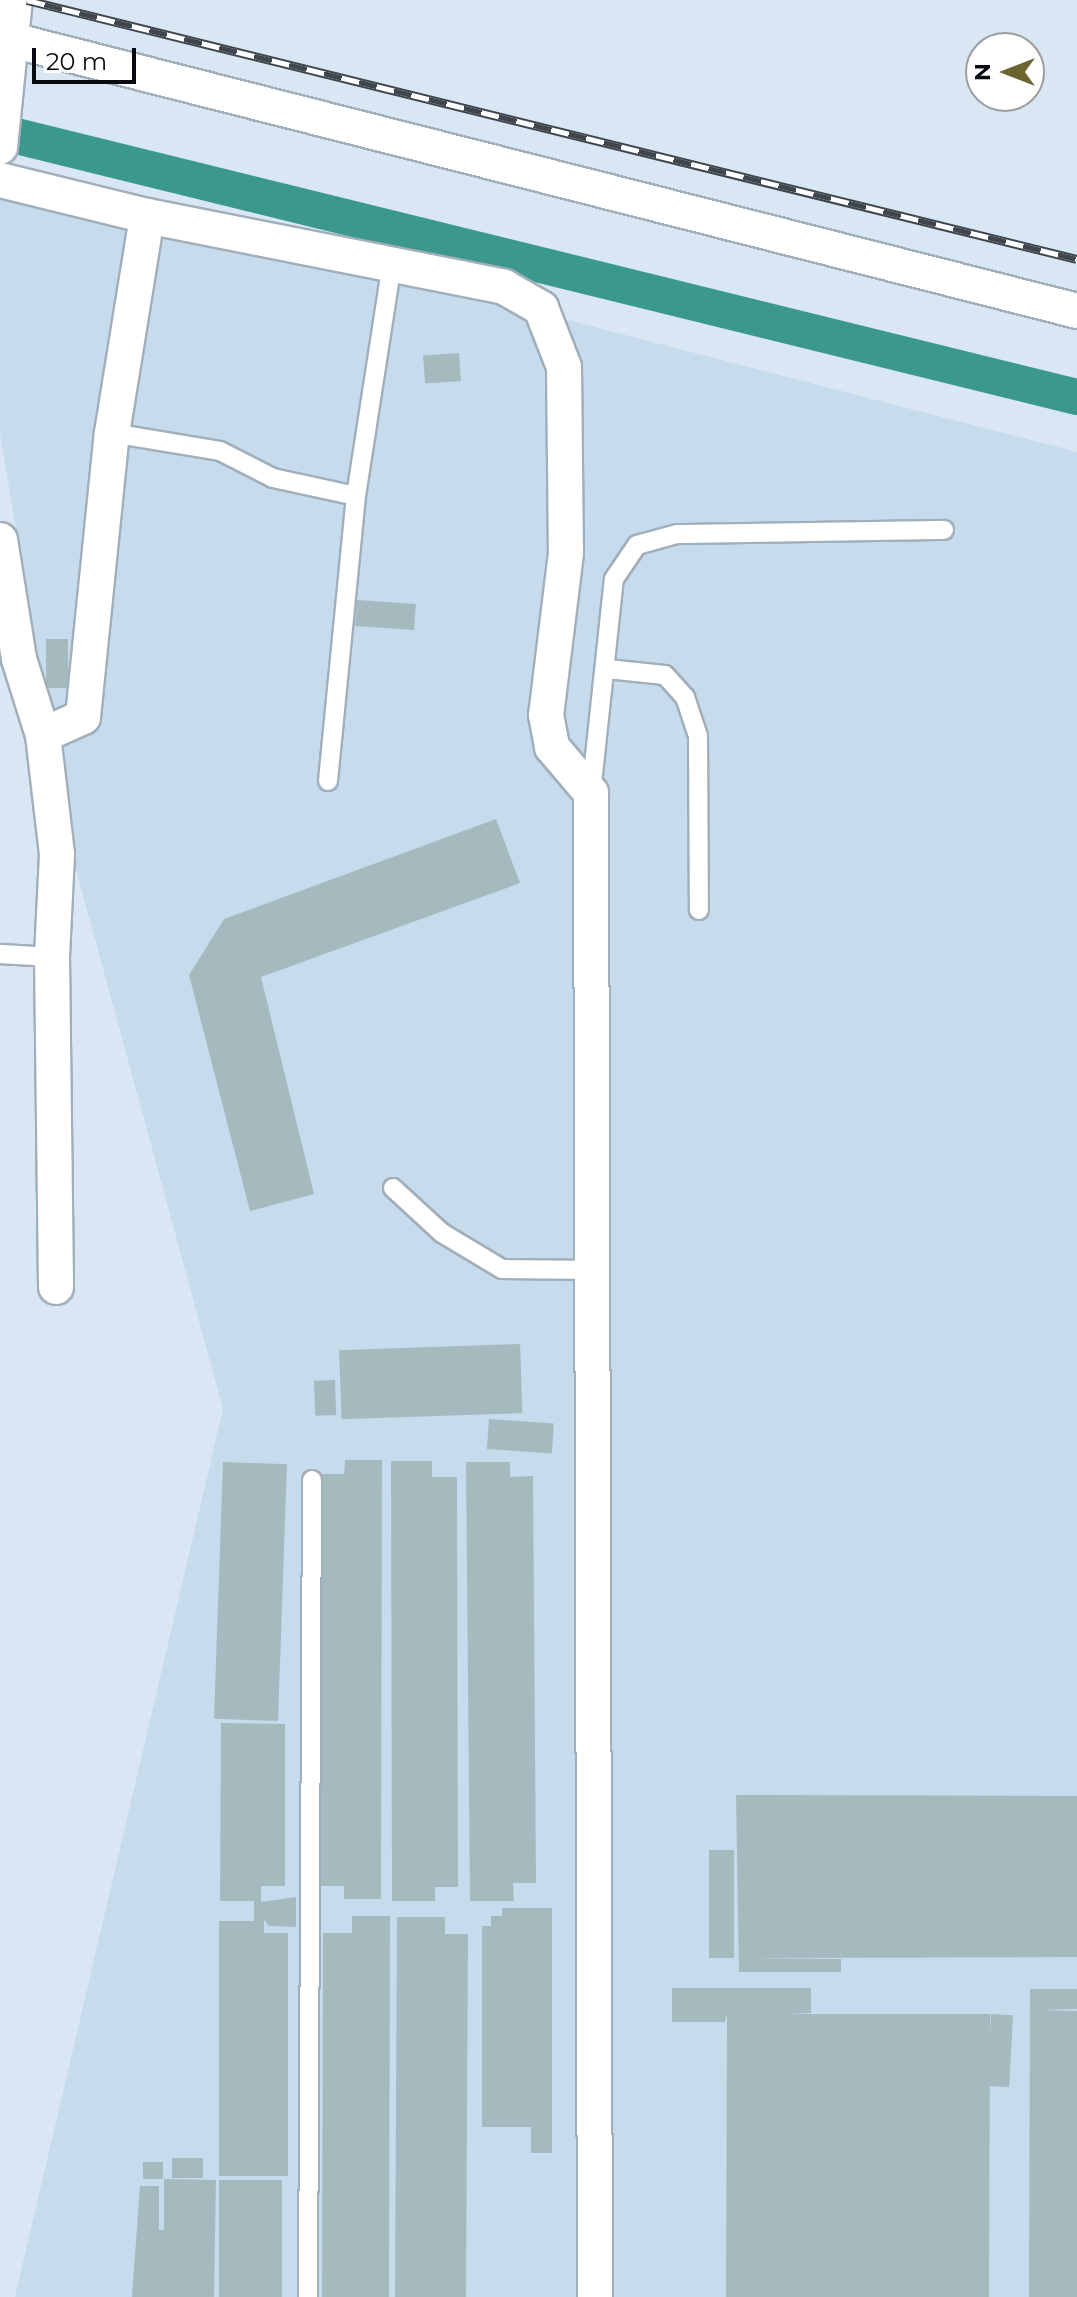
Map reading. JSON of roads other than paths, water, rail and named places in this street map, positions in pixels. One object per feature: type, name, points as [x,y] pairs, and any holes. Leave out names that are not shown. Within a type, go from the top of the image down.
[{"type":"street","points":[[1,144],[7,49],[15,0]]},
{"type":"street","points":[[7,49],[1077,311]]},
{"type":"street","points":[[0,180],[147,216],[504,287],[541,308],[555,335],[564,367],[566,553],[546,715],[557,756],[591,793],[595,1270],[595,2297]]},
{"type":"street","points":[[43,735],[83,717],[112,433],[147,216]]},
{"type":"street","points":[[0,540],[6,619],[43,735],[57,854],[52,957],[56,1287]]},
{"type":"lane","points":[[328,781],[356,496],[392,263]]},
{"type":"lane","points":[[112,433],[220,451],[273,478],[356,496]]},
{"type":"lane","points":[[591,793],[607,669],[614,579],[637,545],[677,534],[944,530]]},
{"type":"lane","points":[[607,669],[665,675],[685,697],[698,736],[699,910]]},
{"type":"lane","points":[[0,954],[52,957]]},
{"type":"lane","points":[[393,1188],[442,1233],[502,1269],[595,1270]]},
{"type":"lane","points":[[308,2297],[312,1480]]},
{"type":"waterway","points":[[0,132],[1077,397]]},
{"type":"railway","points":[[27,0],[1077,259]]}]
